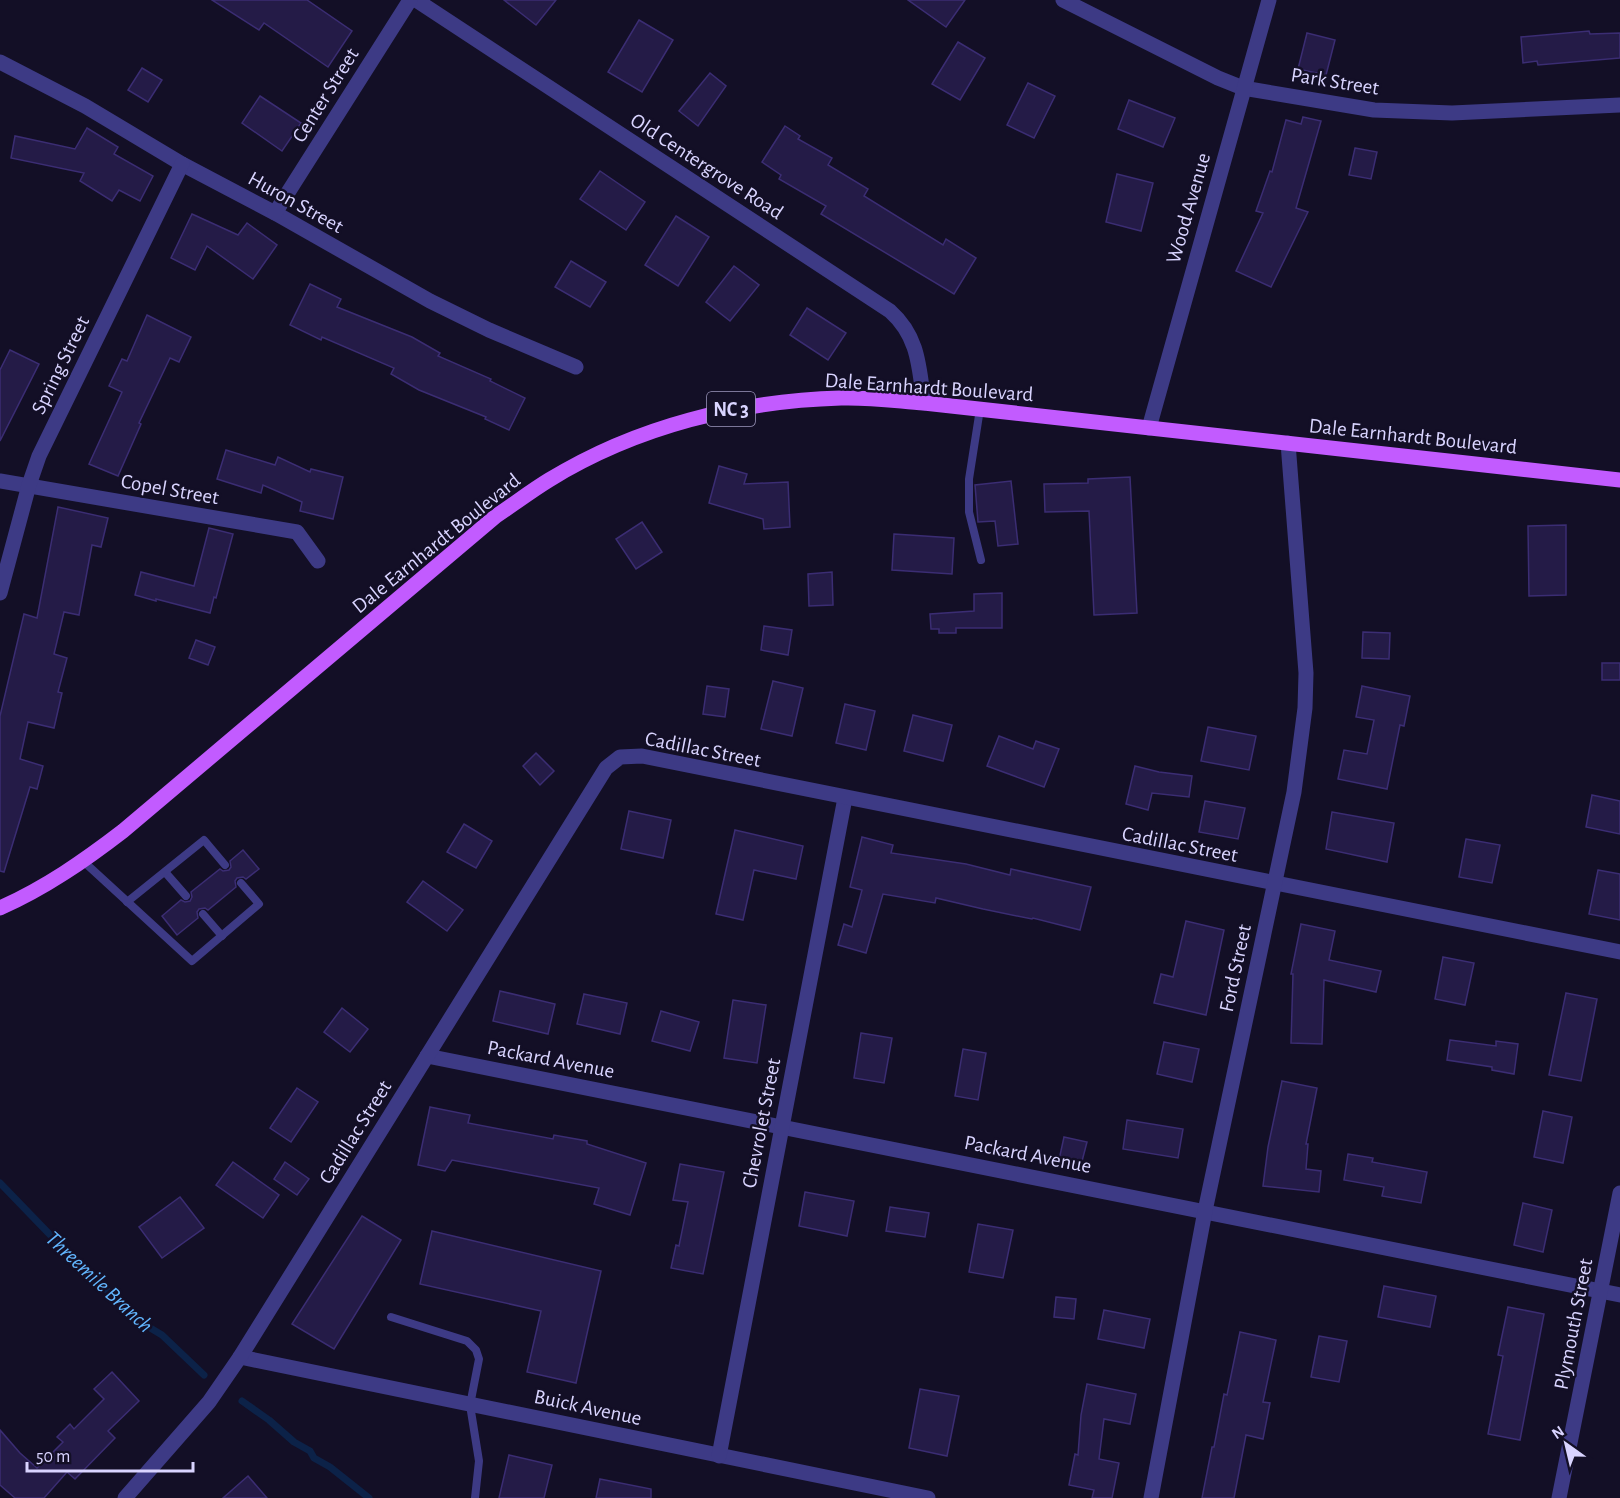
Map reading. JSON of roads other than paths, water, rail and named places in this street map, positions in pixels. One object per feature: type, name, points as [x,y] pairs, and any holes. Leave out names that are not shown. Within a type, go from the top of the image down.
[{"type":"main road","name":"Dale Earnhardt Boulevard","points":[[0,908],[29,895],[83,861],[123,831],[496,516],[550,480],[595,455],[669,425],[743,407],[844,398],[924,403],[1620,480]]},
{"type":"street","name":"Center Street","points":[[275,213],[410,0]]},
{"type":"street","name":"Old Centergrove Road","points":[[416,0],[890,311],[903,322],[918,352],[924,403]]},
{"type":"street","name":"Park Street","points":[[1063,0],[1218,78],[1244,88],[1374,110],[1452,114],[1620,105]]},
{"type":"street","name":"Wood Avenue","points":[[1149,428],[1269,0]]},
{"type":"street","name":"Huron Street","points":[[0,62],[85,106],[182,164],[275,213],[430,301],[489,330],[576,367]]},
{"type":"street","name":"Spring Street","points":[[0,593],[39,456],[182,164]]},
{"type":"street","name":"Ford Street","points":[[1151,1498],[1174,1388],[1205,1211],[1294,792],[1305,708],[1306,673],[1288,443]]},
{"type":"street","name":"Copel Street","points":[[0,481],[297,532],[318,561]]},
{"type":"street","name":"Cadillac Street","points":[[125,1498],[209,1402],[240,1358],[606,768],[620,757],[642,756],[1620,952]]},
{"type":"street","name":"Chevrolet Street","points":[[719,1456],[845,798]]},
{"type":"street","name":"Packard Avenue","points":[[427,1056],[1620,1295]]},
{"type":"street","name":"Plymouth Street","points":[[1559,1498],[1620,1193]]},
{"type":"street","name":"Buick Avenue","points":[[240,1358],[928,1498]]},
{"type":"lane","points":[[980,409],[969,479],[969,512],[981,560]]},
{"type":"lane","points":[[128,902],[204,840],[225,865]]},
{"type":"lane","points":[[83,861],[192,961],[259,904],[241,884]]},
{"type":"lane","points":[[165,872],[186,896]]},
{"type":"lane","points":[[203,914],[222,936]]},
{"type":"lane","points":[[391,1317],[467,1341],[476,1350],[479,1359],[470,1405],[479,1461],[475,1498]]},
{"type":"waterway","name":"Threemile Branch","points":[[0,1183],[84,1270],[147,1326],[162,1335],[204,1375]]},
{"type":"waterway","name":"Threemile Branch","points":[[242,1401],[369,1498]]}]
